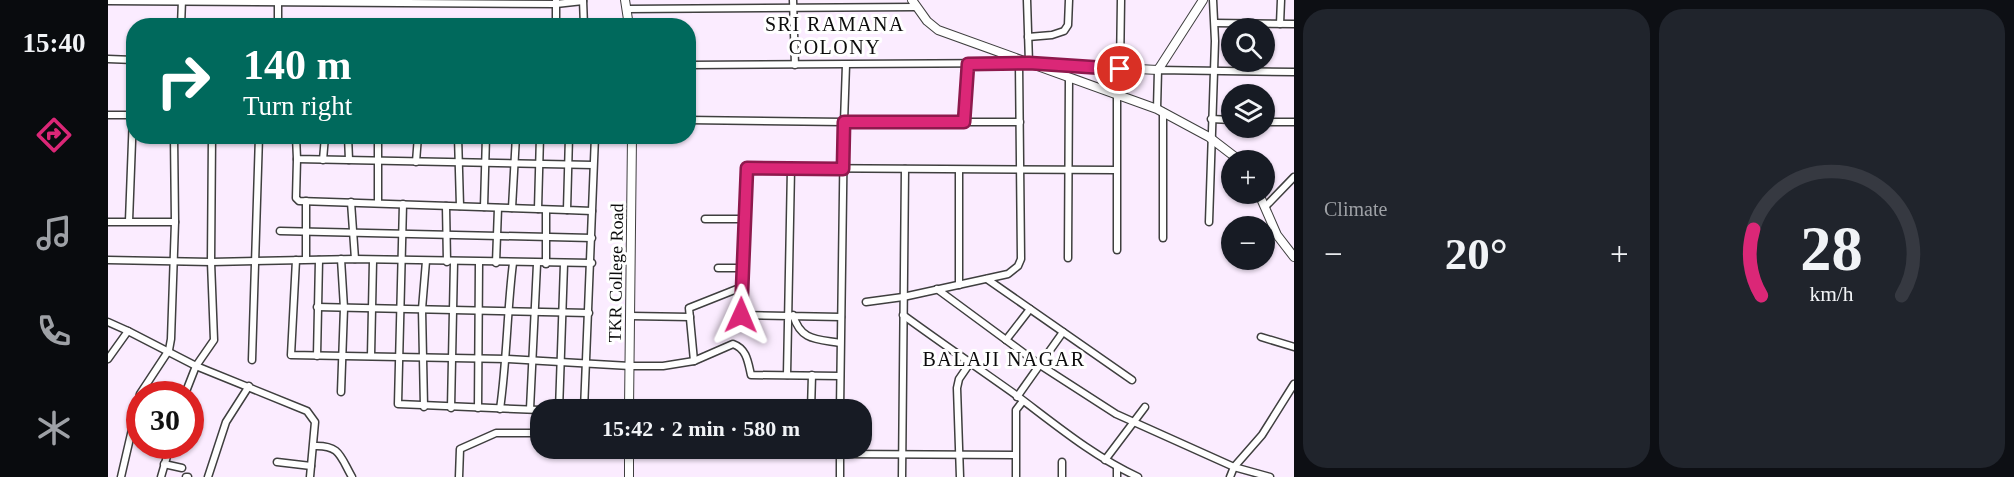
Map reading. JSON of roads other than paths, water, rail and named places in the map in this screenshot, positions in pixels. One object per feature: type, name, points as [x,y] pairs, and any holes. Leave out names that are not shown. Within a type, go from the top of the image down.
[{"type":"street","points":[[278,0],[278,18]]},
{"type":"street","points":[[1027,0],[1029,63]]},
{"type":"street","points":[[1028,37],[1064,31],[1068,25],[1069,0]]},
{"type":"street","points":[[1120,69],[1121,0]]},
{"type":"street","points":[[1163,238],[1158,70],[1203,0]]},
{"type":"street","points":[[1209,222],[1209,137],[1215,23],[1213,0]]},
{"type":"street","points":[[1280,24],[1281,0]]},
{"type":"street","points":[[108,1],[583,1],[584,18]]},
{"type":"street","points":[[181,18],[182,1]]},
{"type":"street","points":[[556,2],[556,18]]},
{"type":"street","points":[[793,3],[795,64]]},
{"type":"street","points":[[626,4],[914,3],[938,30],[1160,110],[1209,137],[1226,150]]},
{"type":"street","points":[[1215,23],[1294,24]]},
{"type":"street","points":[[108,59],[126,60]]},
{"type":"street","points":[[696,65],[1029,63],[1120,69],[1294,72]]},
{"type":"street","points":[[964,122],[968,64]]},
{"type":"street","points":[[866,302],[903,297],[987,279],[1008,274],[1018,266],[1021,259],[1019,64]]},
{"type":"street","points":[[840,399],[846,65]]},
{"type":"street","points":[[1068,258],[1069,78]]},
{"type":"street","points":[[1117,94],[1117,250]]},
{"type":"street","points":[[108,114],[126,115]]},
{"type":"street","points":[[1211,119],[1221,119]]},
{"type":"street","points":[[696,120],[1020,122]]},
{"type":"street","points":[[1275,122],[1294,122]]},
{"type":"street","points":[[129,221],[132,144]]},
{"type":"street","points":[[149,381],[169,350],[175,222],[174,144]]},
{"type":"street","points":[[190,381],[196,366],[214,340],[211,262],[212,144]]},
{"type":"street","points":[[252,360],[257,261],[259,144]]},
{"type":"street","points":[[296,144],[296,198],[299,201],[592,211]]},
{"type":"street","points":[[324,160],[325,144]]},
{"type":"street","points":[[348,144],[349,160]]},
{"type":"street","points":[[378,144],[378,203]]},
{"type":"street","points":[[416,162],[417,144]]},
{"type":"street","points":[[459,144],[460,206]]},
{"type":"street","points":[[484,207],[486,144]]},
{"type":"street","points":[[512,208],[516,144]]},
{"type":"street","points":[[538,209],[540,144]]},
{"type":"street","points":[[567,210],[569,144]]},
{"type":"street","points":[[585,399],[592,264],[594,144]]},
{"type":"street","name":"TKR College Road","points":[[629,399],[632,144]]},
{"type":"street","points":[[297,159],[593,165]]},
{"type":"street","points":[[841,317],[741,315],[747,168],[1116,170]]},
{"type":"street","points":[[787,375],[790,315],[791,168]]},
{"type":"street","points":[[902,477],[904,169]]},
{"type":"street","points":[[959,170],[959,285]]},
{"type":"street","points":[[1265,207],[1294,177]]},
{"type":"street","points":[[306,201],[306,259]]},
{"type":"street","points":[[351,202],[355,259]]},
{"type":"street","points":[[403,204],[401,234],[403,260],[397,358],[398,404],[424,407],[530,409]]},
{"type":"street","points":[[1264,204],[1277,235],[1294,257]]},
{"type":"street","points":[[446,206],[447,262]]},
{"type":"street","points":[[496,263],[498,208]]},
{"type":"street","points":[[546,210],[546,264]]},
{"type":"street","points":[[705,219],[744,219]]},
{"type":"street","points":[[108,222],[175,222]]},
{"type":"street","points":[[280,231],[592,238]]},
{"type":"street","points":[[341,259],[344,308],[341,392]]},
{"type":"street","points":[[108,260],[211,262],[355,259],[592,264]]},
{"type":"street","points":[[317,356],[319,260]]},
{"type":"street","points":[[296,261],[291,355],[507,358],[663,366],[693,361],[733,344],[740,346],[747,356],[750,375],[840,376]]},
{"type":"street","points":[[371,356],[370,308],[373,261]]},
{"type":"street","points":[[424,407],[422,309],[426,261]]},
{"type":"street","points":[[451,408],[455,311],[454,262]]},
{"type":"street","points":[[478,408],[479,262]]},
{"type":"street","points":[[500,409],[507,358],[507,312],[513,263]]},
{"type":"street","points":[[531,399],[537,264]]},
{"type":"street","points":[[559,399],[564,264]]},
{"type":"street","points":[[718,268],[742,268]]},
{"type":"street","points":[[987,279],[1132,380]]},
{"type":"street","points":[[693,361],[689,308],[742,287]]},
{"type":"street","points":[[937,289],[1040,365],[1116,414],[1234,467],[1270,477]]},
{"type":"street","points":[[317,307],[589,313]]},
{"type":"street","points":[[1006,340],[1030,309]]},
{"type":"street","points":[[790,315],[797,329],[804,335],[840,343]]},
{"type":"street","points":[[903,315],[1020,399],[1065,435],[1117,467],[1138,477]]},
{"type":"street","points":[[631,316],[690,317]]},
{"type":"street","points":[[108,322],[169,350],[196,366],[307,411],[315,422],[310,477]]},
{"type":"street","points":[[108,359],[128,331]]},
{"type":"street","points":[[1016,477],[1016,410],[1040,365],[1062,332]]},
{"type":"street","points":[[1261,337],[1294,347]]},
{"type":"street","points":[[960,477],[957,388],[959,379],[970,363]]},
{"type":"street","points":[[811,399],[812,375]]},
{"type":"street","points":[[1230,477],[1234,467],[1262,435],[1294,384]]},
{"type":"street","points":[[208,477],[226,422],[249,386]]},
{"type":"street","points":[[1105,460],[1145,407]]},
{"type":"street","points":[[459,477],[460,449],[496,433],[530,433]]},
{"type":"street","points":[[314,446],[331,446],[337,449],[352,477]]},
{"type":"street","points":[[872,453],[1016,455]]},
{"type":"street","points":[[121,477],[126,455]]},
{"type":"street","points":[[161,477],[166,459]]},
{"type":"street","points":[[629,459],[629,477]]},
{"type":"street","points":[[840,459],[840,477]]},
{"type":"street","points":[[277,462],[311,466]]},
{"type":"street","points":[[1062,462],[1062,477]]},
{"type":"street","points":[[164,464],[182,468]]},
{"type":"street","points":[[1117,467],[1117,477]]},
{"type":"district","name":"SRI RAMANA COLONY","points":[[835,36]]},
{"type":"district","name":"BALAJI NAGAR","points":[[1004,359]]}]
